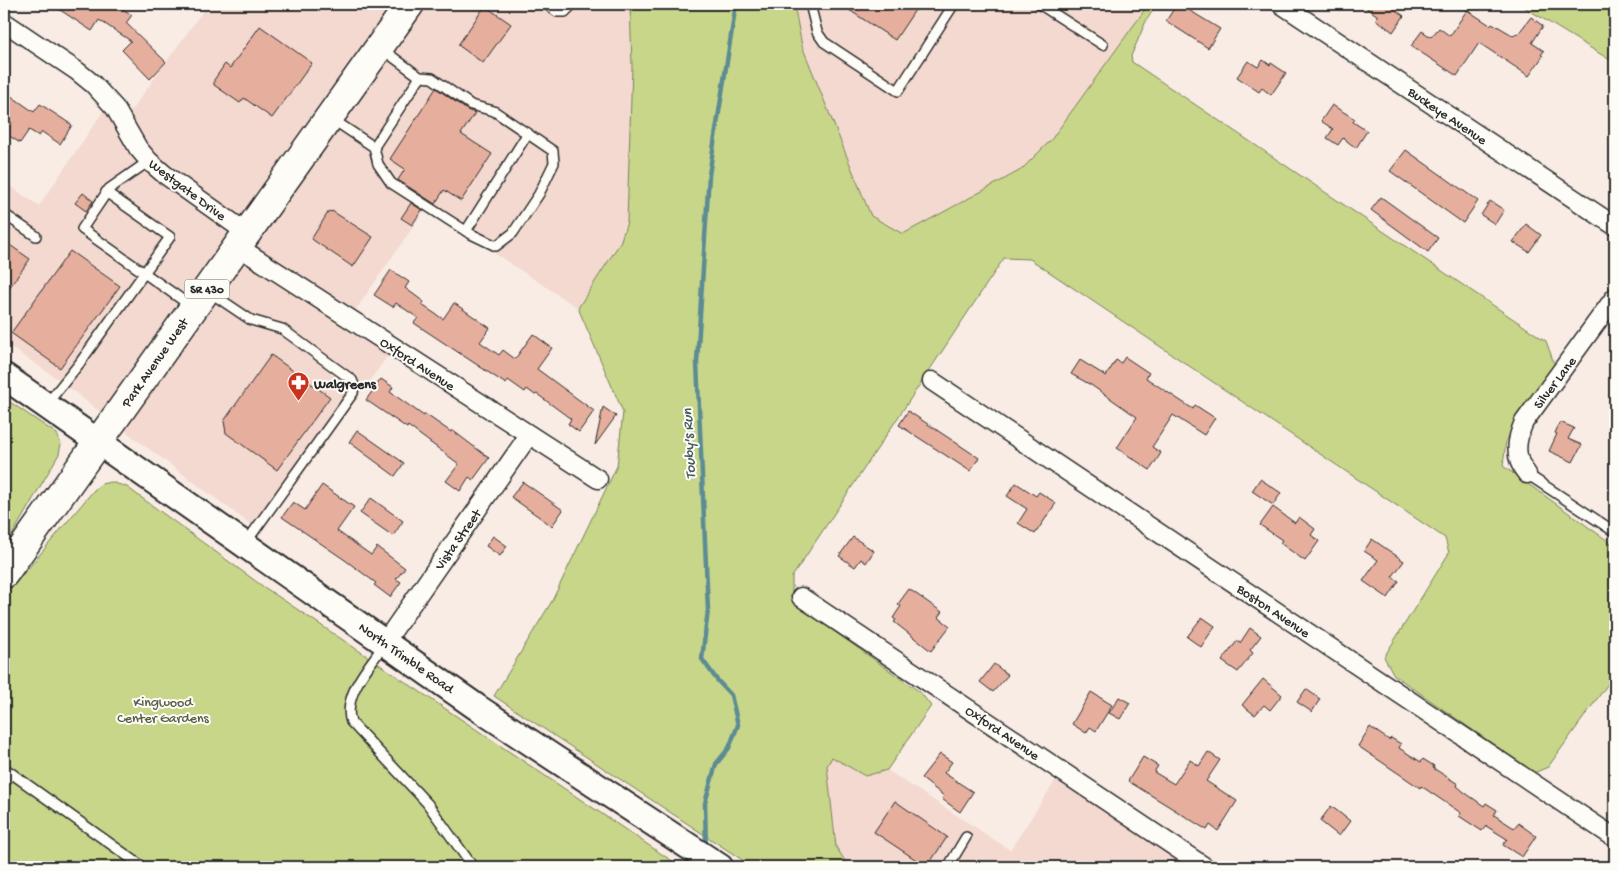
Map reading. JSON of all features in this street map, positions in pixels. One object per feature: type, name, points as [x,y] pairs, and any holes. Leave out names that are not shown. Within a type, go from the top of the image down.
[{"type":"main road","name":"Park Avenue West","points":[[4,574],[410,4]]},
{"type":"main road","name":"North Trimble Road","points":[[4,376],[478,708],[720,867]]},
{"type":"street","name":"Buckeye Avenue","points":[[1281,4],[1615,226]]},
{"type":"street","name":"Westgate Drive","points":[[4,22],[77,71],[93,84],[115,108],[138,148],[148,161],[242,240]]},
{"type":"street","name":"Oxford Avenue","points":[[242,240],[529,435],[598,479]]},
{"type":"street","name":"Silver Lane","points":[[1527,474],[1518,459],[1517,449],[1518,437],[1524,422],[1615,297]]},
{"type":"street","name":"Boston Avenue","points":[[932,381],[1615,838]]},
{"type":"street","name":"Vista Street","points":[[385,642],[529,435]]},
{"type":"street","name":"Oxford Avenue","points":[[801,597],[1205,867]]},
{"type":"lane","points":[[546,4],[557,12],[564,12],[573,4]]},
{"type":"lane","points":[[810,4],[817,32],[824,42],[898,91],[954,4]]},
{"type":"lane","points":[[1039,4],[1103,45]]},
{"type":"lane","points":[[330,117],[374,148],[378,164],[391,183],[466,231],[496,246],[513,233],[539,194],[554,163],[553,151],[494,110],[472,105],[432,78],[420,76],[379,47]]},
{"type":"lane","points":[[374,148],[420,76]]},
{"type":"lane","points":[[466,231],[528,133]]},
{"type":"lane","points":[[148,161],[106,192],[81,228],[82,230],[144,273],[251,320],[282,329],[352,380],[354,385],[353,393],[245,544]]},
{"type":"lane","points":[[46,405],[79,364],[170,237],[106,192]]},
{"type":"lane","points":[[4,214],[36,236]]},
{"type":"lane","points":[[1527,474],[1615,532]]},
{"type":"lane","points":[[385,642],[351,696],[348,715],[351,722],[427,804],[473,867]]},
{"type":"lane","points":[[4,768],[143,867]]},
{"type":"lane","points":[[4,782],[12,774]]},
{"type":"lane","points":[[948,867],[966,837]]},
{"type":"shaded area","points":[[208,4],[630,4],[632,66],[627,222],[620,243],[578,308],[426,208],[350,318],[394,347],[261,532],[51,374],[4,343],[4,182],[39,206],[112,98],[128,115]]},
{"type":"shaded area","points":[[794,4],[1149,4],[1051,140],[1021,170],[903,234],[871,216],[802,46]]},
{"type":"shaded area","points":[[832,756],[865,776],[887,770],[1010,850],[1056,780],[1188,867],[849,867],[836,847],[827,766]]},
{"type":"green space","points":[[630,4],[794,4],[802,46],[871,216],[903,234],[1021,170],[1051,140],[1149,4],[1157,4],[1146,21],[1131,56],[1132,62],[1546,341],[1555,366],[1506,441],[1503,466],[1615,546],[1615,674],[1548,767],[1534,773],[1394,675],[1384,657],[1449,553],[1445,538],[1030,259],[1004,258],[792,577],[792,594],[797,605],[920,692],[931,706],[887,770],[865,776],[832,757],[827,766],[836,847],[849,867],[753,867],[494,696],[552,601],[617,466],[623,412],[578,308],[620,243],[627,222],[632,66]]},
{"type":"green space","points":[[1519,4],[1615,4],[1615,63]]},
{"type":"green space","points":[[4,398],[57,434],[61,444],[59,454],[4,549]]},
{"type":"green space","name":"Kingwood Center Gardens","points":[[111,482],[127,487],[261,585],[681,867],[4,867],[4,597],[94,490],[101,484]]},
{"type":"building","points":[[51,4],[115,4],[132,15],[126,23],[166,62],[150,79],[122,50],[131,41],[99,20],[92,31]]},
{"type":"building","points":[[840,4],[919,4],[895,40]]},
{"type":"building","points":[[1177,4],[1220,29],[1208,48],[1166,21]]},
{"type":"building","points":[[1361,4],[1387,4],[1404,16],[1393,32],[1375,19],[1378,16]]},
{"type":"building","points":[[485,6],[511,24],[483,63],[458,45]]},
{"type":"building","points":[[1467,10],[1490,25],[1492,23],[1514,36],[1516,33],[1518,34],[1531,17],[1543,26],[1532,43],[1544,51],[1541,55],[1543,56],[1529,76],[1479,43],[1457,76],[1411,46],[1422,31],[1431,37],[1439,28],[1450,36]]},
{"type":"building","points":[[260,26],[312,63],[272,118],[244,98],[240,103],[214,85],[214,80],[225,64],[230,68]]},
{"type":"building","points":[[1263,60],[1286,73],[1271,95],[1262,88],[1259,92],[1237,77],[1248,61],[1258,67]]},
{"type":"building","points":[[436,88],[467,110],[475,113],[461,134],[492,154],[461,201],[444,190],[435,204],[398,180],[405,169],[390,159]]},
{"type":"building","points":[[4,91],[34,112],[40,104],[72,125],[60,144],[42,132],[39,136],[29,130],[20,143],[5,133],[12,123],[4,118]]},
{"type":"building","points":[[1332,105],[1355,119],[1353,122],[1367,131],[1356,148],[1343,138],[1338,145],[1327,138],[1333,129],[1321,121]]},
{"type":"building","points":[[1406,150],[1478,201],[1463,223],[1390,171]]},
{"type":"building","points":[[83,193],[93,201],[86,211],[75,203]]},
{"type":"building","points":[[1381,197],[1438,238],[1428,252],[1371,210]]},
{"type":"building","points":[[1490,201],[1504,210],[1495,224],[1481,215]]},
{"type":"building","points":[[411,203],[422,210],[412,225],[401,218]]},
{"type":"building","points":[[329,211],[332,211],[373,237],[353,267],[312,238]]},
{"type":"building","points":[[1526,224],[1541,235],[1529,252],[1513,242]]},
{"type":"building","points":[[4,241],[30,259],[4,295]]},
{"type":"building","points":[[70,251],[120,286],[60,368],[11,333]]},
{"type":"building","points":[[391,270],[409,282],[405,288],[424,302],[422,305],[443,319],[454,303],[490,328],[480,342],[499,355],[503,350],[515,359],[533,334],[552,348],[537,369],[594,411],[579,432],[568,424],[571,419],[537,394],[535,395],[527,389],[525,392],[508,380],[506,384],[414,323],[418,318],[396,303],[393,307],[374,295]]},
{"type":"building","name":"Walgreens","points":[[271,355],[330,397],[277,470],[226,433],[224,421]]},
{"type":"building","points":[[1125,357],[1149,373],[1146,378],[1193,409],[1195,405],[1215,418],[1204,435],[1173,415],[1152,447],[1161,453],[1150,470],[1117,448],[1137,417],[1091,385],[1071,374],[1080,360],[1106,376],[1116,360],[1121,363]]},
{"type":"building","points":[[381,379],[393,387],[390,392],[424,416],[425,414],[451,432],[452,430],[489,458],[473,480],[469,477],[460,491],[446,481],[459,464],[408,426],[407,428],[366,400]]},
{"type":"building","points":[[603,407],[616,416],[595,445]]},
{"type":"building","points":[[908,411],[979,458],[970,471],[899,425]]},
{"type":"building","points":[[1560,422],[1574,428],[1568,439],[1582,445],[1573,462],[1549,451]]},
{"type":"building","points":[[357,430],[404,463],[395,476],[349,442]]},
{"type":"building","points":[[1260,479],[1281,493],[1273,505],[1252,491]]},
{"type":"building","points":[[523,482],[563,510],[552,526],[511,497]]},
{"type":"building","points":[[1016,483],[1036,496],[1039,492],[1056,503],[1035,534],[1018,523],[1027,509],[1007,496]]},
{"type":"building","points":[[322,485],[354,507],[337,531],[371,555],[377,547],[405,568],[396,579],[401,582],[390,597],[374,585],[376,583],[345,560],[282,517],[293,502],[305,510]]},
{"type":"building","points":[[371,498],[403,521],[393,536],[360,513]]},
{"type":"building","points":[[1273,507],[1295,523],[1299,517],[1315,529],[1311,535],[1319,541],[1305,561],[1280,543],[1282,540],[1260,525]]},
{"type":"building","points":[[493,536],[507,546],[500,556],[486,546]]},
{"type":"building","points":[[853,537],[874,551],[866,563],[861,559],[855,567],[839,556]]},
{"type":"building","points":[[1372,539],[1404,561],[1392,577],[1399,581],[1388,598],[1363,581],[1378,560],[1364,551]]},
{"type":"building","points":[[909,589],[942,612],[938,617],[950,626],[931,651],[894,622],[896,620],[893,618],[901,606],[898,604]]},
{"type":"building","points":[[1202,617],[1215,626],[1201,647],[1187,637]]},
{"type":"building","points":[[1250,628],[1261,636],[1250,650],[1253,653],[1238,672],[1222,661],[1237,641],[1240,643]]},
{"type":"building","points":[[994,664],[1008,675],[993,692],[980,682]]},
{"type":"building","points":[[1263,679],[1282,695],[1270,710],[1264,705],[1255,715],[1242,705]]},
{"type":"building","points":[[1306,689],[1320,699],[1312,712],[1297,702]]},
{"type":"building","points":[[1091,692],[1112,705],[1096,731],[1090,727],[1086,733],[1072,724]]},
{"type":"building","points":[[1119,697],[1130,703],[1120,719],[1109,713]]},
{"type":"building","points":[[1370,727],[1389,740],[1391,738],[1401,744],[1399,748],[1421,762],[1423,759],[1434,766],[1433,768],[1458,784],[1457,786],[1464,792],[1484,806],[1486,803],[1497,810],[1494,815],[1514,828],[1518,823],[1536,836],[1522,857],[1503,845],[1507,839],[1486,826],[1482,831],[1459,816],[1461,813],[1358,746]]},
{"type":"building","points":[[1208,752],[1220,760],[1206,781],[1237,801],[1218,831],[1210,825],[1207,830],[1128,781],[1143,757],[1158,766],[1154,772],[1174,784],[1190,760],[1199,766]]},
{"type":"building","points":[[940,754],[952,762],[944,773],[973,792],[960,812],[942,799],[944,796],[921,778]]},
{"type":"building","points":[[895,801],[947,837],[927,867],[874,832]]},
{"type":"building","points":[[1331,806],[1350,821],[1339,836],[1320,821]]},
{"type":"waterway","name":"Touby's Run","points":[[706,848],[705,803],[716,764],[729,748],[738,725],[731,695],[702,659],[708,610],[697,362],[709,175],[736,4]]},
{"type":"place","name":"Walgreens","points":[[298,402]]}]
